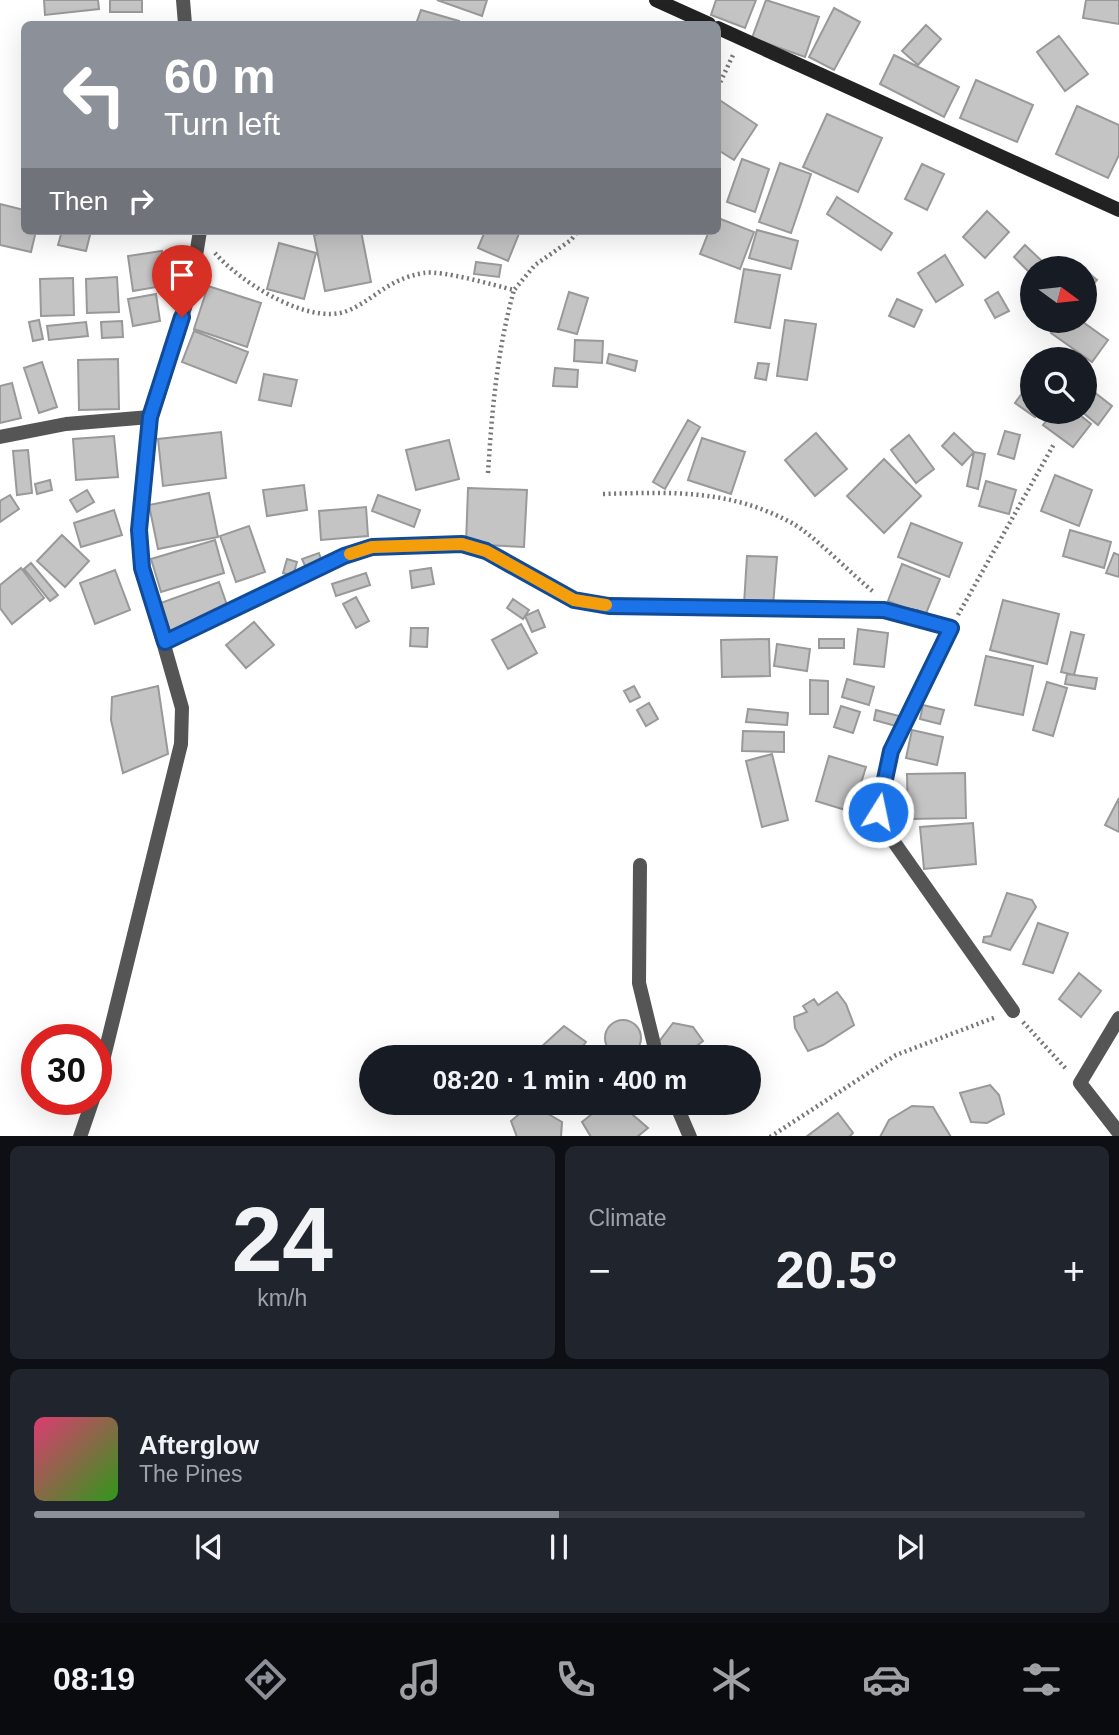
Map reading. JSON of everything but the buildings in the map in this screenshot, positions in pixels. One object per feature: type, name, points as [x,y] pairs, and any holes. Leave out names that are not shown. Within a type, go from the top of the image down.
[{"type":"main road","points":[[656,0],[702,21]]},
{"type":"main road","points":[[721,29],[1119,210]]},
{"type":"street","points":[[183,0],[185,21]]},
{"type":"street","points":[[112,1024],[181,744],[182,708],[142,568],[139,530],[150,417],[190,292],[200,235]]},
{"type":"street","points":[[0,437],[66,424],[150,417]]},
{"type":"street","points":[[165,642],[344,556],[372,547],[462,544],[486,551],[574,600],[609,606],[773,606],[900,613],[951,628],[891,751],[878,812],[889,835],[1013,1011]]},
{"type":"street","points":[[640,865],[639,982],[654,1045]]},
{"type":"street","points":[[1119,1018],[1080,1083],[1119,1133]]},
{"type":"street","points":[[80,1136],[87,1115]]},
{"type":"street","points":[[681,1115],[690,1136]]},
{"type":"path","points":[[721,81],[741,39]]},
{"type":"path","points":[[201,235],[232,272],[256,289],[316,313],[346,311],[387,284],[426,272],[514,290]]},
{"type":"path","points":[[488,473],[493,388],[502,335],[514,290],[535,265],[575,235]]},
{"type":"path","points":[[951,628],[1054,444]]},
{"type":"path","points":[[603,494],[712,494],[750,506],[793,524],[900,613]]},
{"type":"path","points":[[770,1136],[896,1055],[1013,1011],[1080,1083]]},
{"type":"slow traffic","points":[[350,554],[372,547],[462,544],[486,551],[574,600],[606,605]]},
{"type":"route","points":[[182,317],[150,417],[139,530],[142,568],[165,642],[344,556],[372,547],[462,544],[486,551],[574,600],[609,606],[773,606],[884,610],[915,616],[951,628],[891,751],[878,812]]}]
